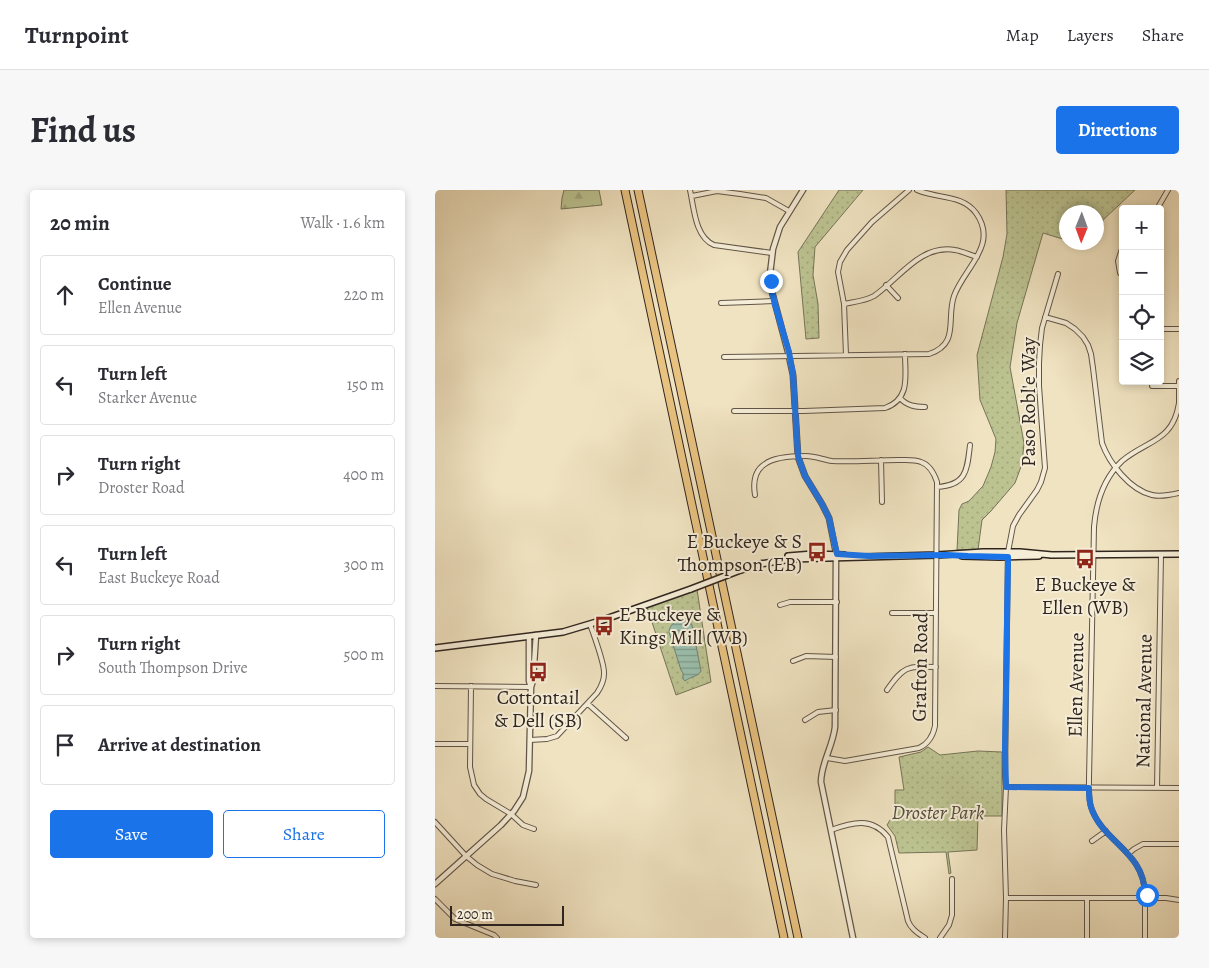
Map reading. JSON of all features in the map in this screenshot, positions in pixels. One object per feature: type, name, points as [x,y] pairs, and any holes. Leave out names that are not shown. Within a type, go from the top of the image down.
[{"type":"highway","points":[[625,190],[784,938]]},
{"type":"highway","points":[[638,190],[798,938]]},
{"type":"main road","points":[[435,648],[563,632],[691,589],[766,560],[788,556],[813,554],[837,556],[968,556],[1008,554],[1179,554]]},
{"type":"street","points":[[690,190],[701,233],[711,244],[772,254]]},
{"type":"street","points":[[803,190],[780,227],[772,254],[770,274],[774,301],[790,357],[793,375],[798,456],[805,476],[829,518],[837,556],[836,710],[834,735],[821,782],[853,938]]},
{"type":"street","points":[[847,355],[844,304],[839,272],[842,258],[872,222],[909,190]]},
{"type":"street","points":[[724,357],[929,354],[935,352],[945,343],[951,332],[951,309],[954,297],[983,247],[984,233],[976,213],[969,206],[956,199],[930,195],[917,190]]},
{"type":"street","points":[[1159,205],[1168,190]]},
{"type":"street","points":[[692,196],[717,191],[766,198],[789,211]]},
{"type":"street","points":[[844,304],[874,296],[917,259],[933,251],[955,250],[977,257]]},
{"type":"street","name":"Paso Robl'e Way","points":[[1005,938],[1005,729],[1008,554],[1011,531],[1016,520],[1037,490],[1045,468],[1039,363],[1040,345],[1045,317],[1058,274]]},
{"type":"street","points":[[886,285],[898,298]]},
{"type":"street","points":[[721,302],[774,301]]},
{"type":"street","points":[[1045,317],[1075,329],[1088,345],[1091,354],[1102,443],[1105,451],[1117,468],[1137,488],[1146,493],[1163,496],[1179,493]]},
{"type":"street","points":[[1164,329],[1179,329]]},
{"type":"street","points":[[734,411],[885,408],[895,404],[905,386],[905,354]]},
{"type":"street","name":"Ellen Avenue","points":[[1145,894],[1144,880],[1135,862],[1098,822],[1090,804],[1095,516],[1098,500],[1106,482],[1122,462],[1168,431],[1177,414],[1179,381]]},
{"type":"street","points":[[1152,386],[1179,386]]},
{"type":"street","points":[[900,398],[911,406],[925,408]]},
{"type":"street","points":[[755,494],[754,482],[756,474],[761,467],[770,461],[798,456],[834,461],[919,461],[934,472],[937,487],[951,485],[960,479],[967,468],[970,445]]},
{"type":"street","points":[[881,460],[882,502]]},
{"type":"street","name":"Grafton Road","points":[[827,758],[845,761],[919,748],[925,745],[932,736],[935,726],[937,487]]},
{"type":"street","name":"National Avenue","points":[[1157,788],[1161,554]]},
{"type":"street","points":[[780,605],[791,602],[837,602]]},
{"type":"street","points":[[892,613],[936,613]]},
{"type":"street","points":[[530,740],[547,739],[557,736],[599,690],[605,674],[591,624]]},
{"type":"street","points":[[531,687],[536,635]]},
{"type":"street","points":[[435,884],[511,814],[523,796],[528,778],[530,740],[531,687],[529,675],[529,637]]},
{"type":"street","points":[[793,661],[806,656],[836,657]]},
{"type":"street","points":[[887,690],[897,676],[905,670],[916,667],[936,667]]},
{"type":"street","points":[[435,686],[531,687]]},
{"type":"street","points":[[471,686],[470,766],[473,785],[483,797],[511,814],[523,825],[534,828]]},
{"type":"street","points":[[587,704],[626,738]]},
{"type":"street","points":[[805,720],[818,712],[836,710]]},
{"type":"street","points":[[435,744],[470,744]]},
{"type":"street","points":[[1006,787],[1179,788]]},
{"type":"street","points":[[435,822],[466,856],[477,865],[492,874],[536,885]]},
{"type":"street","points":[[831,830],[860,823],[869,823],[877,826],[889,837],[908,921],[925,938]]},
{"type":"street","points":[[1091,842],[1106,831]]},
{"type":"street","points":[[1128,854],[1143,844],[1179,844]]},
{"type":"street","points":[[940,938],[949,926],[952,916],[952,879]]},
{"type":"street","points":[[1006,898],[1141,898],[1145,894],[1149,898],[1179,900]]},
{"type":"street","points":[[1087,898],[1087,938]]},
{"type":"street","points":[[1141,898],[1145,902],[1145,938]]},
{"type":"street","points":[[1145,902],[1149,898]]},
{"type":"street","points":[[435,899],[455,919],[497,938]]},
{"type":"green space","points":[[564,190],[599,190],[602,205],[561,209]]},
{"type":"green space","points":[[839,190],[863,190],[815,247],[813,275],[818,304],[819,338],[806,339],[798,252]]},
{"type":"green space","points":[[1006,190],[1135,190],[1104,219],[1104,205],[1059,205],[1059,238],[1043,233],[1017,323],[1010,367],[1024,443],[1022,464],[1015,483],[982,520],[978,550],[957,550],[959,510],[962,504],[969,501],[983,486],[995,452],[996,439],[980,400],[977,355],[1003,257],[1007,234]]},
{"type":"green space","points":[[697,589],[711,682],[676,695],[647,607]]},
{"type":"green space","name":"Droster Park","points":[[928,747],[940,755],[978,751],[1002,752],[1002,816],[978,816],[977,850],[948,852],[951,873],[949,874],[946,852],[899,853],[895,836],[887,825],[895,812],[895,790],[904,790],[899,757],[921,752]]},
{"type":"shaded area","points":[[685,618],[692,625],[701,671],[685,681],[669,632],[674,622]]},
{"type":"place","name":"E Buckeye & S Thompson (EB)","points":[[817,552]]},
{"type":"place","name":"E Buckeye & Ellen (WB)","points":[[1085,559]]},
{"type":"place","name":"E Buckeye & Kings Mill (WB)","points":[[604,626]]},
{"type":"place","name":"Cottontail & Dell (SB)","points":[[538,672]]},
{"type":"route","points":[[771,281],[774,301],[789,352],[793,375],[798,456],[807,481],[829,518],[837,554],[1008,557],[1006,787],[1089,788],[1093,814],[1098,822],[1135,862],[1142,874],[1145,894],[1147,895]]}]
